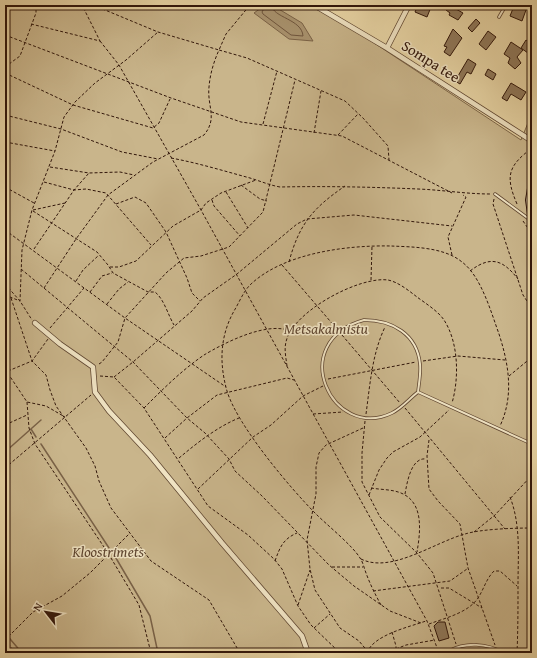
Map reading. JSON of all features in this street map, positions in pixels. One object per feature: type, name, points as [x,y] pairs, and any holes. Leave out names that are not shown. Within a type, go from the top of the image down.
[{"type":"main road","points":[[532,183],[529,206],[532,221]]},
{"type":"street","name":"Sompa tee","points":[[314,5],[387,48],[532,141]]},
{"type":"street","points":[[387,48],[408,5]]},
{"type":"street","points":[[35,323],[93,367],[95,392],[109,411],[150,455],[222,544],[302,636],[308,653]]},
{"type":"lane","points":[[500,17],[506,5]]},
{"type":"lane","points":[[495,194],[532,221]]},
{"type":"lane","points":[[364,320],[378,320],[387,322],[402,330],[411,340],[417,351],[419,362],[418,392],[402,406],[391,413],[380,417],[365,417],[350,412],[337,404],[325,385],[322,363],[325,352],[331,340],[352,323],[364,320]]},
{"type":"lane","points":[[418,392],[532,444]]},
{"type":"lane","points":[[449,653],[449,651],[457,646],[480,645],[496,649],[504,653]]},
{"type":"path","points":[[5,67],[20,56],[36,13],[36,5]]},
{"type":"path","points":[[82,5],[100,41],[119,66],[237,274],[245,292],[427,621],[439,653]]},
{"type":"path","points":[[93,5],[158,32],[247,58],[345,101],[388,146],[389,160]]},
{"type":"path","points":[[44,288],[76,239],[108,195],[134,175],[159,159],[204,135],[210,128],[213,119],[210,111],[209,84],[219,50],[226,34],[250,5]]},
{"type":"path","points":[[31,24],[100,41]]},
{"type":"path","points":[[20,301],[22,250],[25,243],[32,210],[55,151],[64,117],[73,105],[107,74],[119,66],[158,32]]},
{"type":"path","points":[[5,35],[127,82],[242,122],[338,136],[358,143],[452,193]]},
{"type":"path","points":[[263,125],[277,71]]},
{"type":"path","points":[[5,72],[73,105],[153,128]]},
{"type":"path","points":[[93,367],[102,362],[115,347],[122,334],[125,318],[148,292],[179,262],[184,258],[201,256],[229,246],[248,229],[263,212],[267,201],[269,186],[295,79]]},
{"type":"path","points":[[314,133],[321,91]]},
{"type":"path","points":[[153,128],[159,123],[171,98]]},
{"type":"path","points":[[338,136],[359,114]]},
{"type":"path","points":[[5,115],[60,129],[122,152],[159,159]]},
{"type":"path","points":[[5,142],[55,151]]},
{"type":"path","points":[[532,148],[516,161],[510,172],[511,187],[524,224],[532,234]]},
{"type":"path","points":[[170,158],[195,163],[257,180],[269,186],[346,186],[421,189],[462,194],[495,194],[494,204],[523,295],[532,303]]},
{"type":"path","points":[[49,167],[89,173],[120,172],[134,175]]},
{"type":"path","points":[[34,249],[74,190],[89,173]]},
{"type":"path","points":[[110,267],[119,267],[136,261],[166,232],[201,210],[212,199],[225,191],[257,180]]},
{"type":"path","points":[[43,182],[74,190],[86,189],[106,193],[152,246]]},
{"type":"path","points":[[241,185],[260,199],[267,201]]},
{"type":"path","points":[[289,262],[294,243],[307,219],[314,210],[346,186]]},
{"type":"path","points":[[5,187],[35,204]]},
{"type":"path","points":[[225,191],[248,229]]},
{"type":"path","points":[[452,256],[448,237],[466,197],[462,194]]},
{"type":"path","points":[[116,204],[135,197],[146,203],[166,232],[192,293],[200,301]]},
{"type":"path","points":[[212,199],[214,206],[240,236]]},
{"type":"path","points":[[32,210],[65,204]]},
{"type":"path","points":[[32,210],[99,255],[110,267],[113,273],[148,292],[155,292],[161,296],[166,311],[175,326]]},
{"type":"path","points":[[93,375],[114,376],[133,362],[175,326],[200,301],[237,274],[297,224],[307,219],[354,215],[452,226]]},
{"type":"path","points":[[5,230],[34,249],[125,318],[226,387]]},
{"type":"path","points":[[371,280],[372,246]]},
{"type":"path","points":[[498,428],[507,407],[509,376],[505,360],[489,306],[470,271],[461,260],[452,256],[434,250],[403,246],[372,246],[330,250],[289,262],[251,284],[226,327],[222,346],[222,368],[227,392],[240,418],[253,437],[313,510],[361,558],[370,563],[394,562],[463,534],[505,529],[532,528]]},
{"type":"path","points":[[76,281],[83,270],[99,255]]},
{"type":"path","points":[[470,271],[481,263],[492,261],[508,266],[518,280]]},
{"type":"path","points":[[282,265],[425,432],[429,439],[505,529]]},
{"type":"path","points":[[21,269],[133,362],[160,392],[208,436],[229,459],[235,471],[262,496],[331,567],[390,611],[421,623]]},
{"type":"path","points":[[90,292],[102,276],[113,273]]},
{"type":"path","points":[[107,304],[118,289],[128,282]]},
{"type":"path","points":[[5,284],[20,301],[35,323]]},
{"type":"path","points":[[8,372],[32,361],[48,334],[84,288]]},
{"type":"path","points":[[5,296],[20,301]]},
{"type":"path","points":[[11,298],[32,361],[46,375],[56,406],[86,448],[95,466],[99,481],[111,508],[150,561],[209,600],[240,653]]},
{"type":"path","points":[[387,322],[380,337],[372,370],[364,428],[362,482],[380,517],[417,553],[433,573],[457,646]]},
{"type":"path","points":[[144,408],[160,392],[193,364],[222,346],[242,336],[266,329],[282,328],[290,331]]},
{"type":"path","points":[[324,381],[372,370],[458,356],[505,360]]},
{"type":"path","points":[[509,376],[532,357]]},
{"type":"path","points":[[5,369],[26,402],[29,428],[35,444],[108,554],[139,605],[152,653]]},
{"type":"path","points":[[114,376],[144,408],[179,459],[208,506],[248,535],[275,561],[282,569],[298,606],[314,628],[340,653]]},
{"type":"path","points":[[165,439],[187,418],[216,395],[287,378],[295,380]]},
{"type":"path","points":[[197,490],[253,437],[271,424],[303,396],[325,385]]},
{"type":"path","points":[[5,468],[95,392]]},
{"type":"path","points":[[26,402],[46,406],[66,418]]},
{"type":"path","points":[[369,495],[371,488],[387,458],[425,432],[447,413],[451,407]]},
{"type":"path","points":[[313,414],[350,412]]},
{"type":"path","points":[[5,425],[27,415]]},
{"type":"path","points":[[179,459],[228,422],[240,418]]},
{"type":"path","points":[[364,428],[329,443],[319,453],[313,510],[307,544],[310,569],[315,590],[340,628],[359,641],[369,653]]},
{"type":"path","points":[[429,439],[427,459],[429,489],[438,502],[460,524],[468,568],[496,649]]},
{"type":"path","points":[[405,495],[409,477],[416,463],[420,459],[427,459]]},
{"type":"path","points":[[473,533],[494,516],[532,475]]},
{"type":"path","points":[[371,488],[405,495],[419,515],[420,536],[417,553]]},
{"type":"path","points":[[510,497],[515,508],[518,528],[517,653]]},
{"type":"path","points":[[16,653],[5,640],[33,612],[67,591],[90,573],[130,533]]},
{"type":"path","points":[[275,561],[283,542],[288,537],[297,533]]},
{"type":"path","points":[[361,558],[373,591],[381,605]]},
{"type":"path","points":[[331,567],[363,567]]},
{"type":"path","points":[[373,591],[450,581],[468,568]]},
{"type":"path","points":[[298,606],[310,569]]},
{"type":"path","points":[[428,624],[469,607],[478,597],[483,585],[494,571],[500,571],[518,586]]},
{"type":"path","points":[[439,588],[449,588],[482,608]]},
{"type":"path","points":[[314,628],[330,614]]},
{"type":"path","points":[[367,652],[370,646],[392,632],[427,621]]},
{"type":"path","points":[[392,632],[396,653]]},
{"type":"path","points":[[396,649],[406,645],[435,640]]},
{"type":"green space","name":"Metsakalmistu","points":[[5,5],[309,5],[350,27],[521,140],[532,113],[532,653],[5,653]]},
{"type":"water","points":[[265,5],[272,5],[302,23],[313,41],[289,39],[254,13]]},
{"type":"building","points":[[418,5],[431,7],[427,17],[415,12]]},
{"type":"building","points":[[449,5],[463,13],[458,20],[449,15],[450,13],[446,10]]},
{"type":"building","points":[[514,6],[526,10],[522,21],[510,16]]},
{"type":"building","points":[[476,19],[480,23],[472,32],[468,28]]},
{"type":"building","points":[[453,29],[462,38],[450,56],[444,52],[447,47],[444,46]]},
{"type":"building","points":[[488,31],[496,37],[486,50],[479,44]]},
{"type":"building","points":[[526,40],[532,44],[532,56],[521,48]]},
{"type":"building","points":[[511,42],[523,50],[517,57],[521,63],[515,69],[508,63],[510,58],[504,54]]},
{"type":"building","points":[[468,59],[476,64],[471,74],[467,72],[460,84],[455,81]]},
{"type":"building","points":[[488,69],[496,74],[493,80],[485,75]]},
{"type":"building","points":[[511,83],[526,92],[521,100],[511,94],[507,101],[502,98]]},
{"type":"building","points":[[438,622],[445,622],[449,638],[439,641],[434,626]]},
{"type":"waterway","points":[[5,452],[41,420]]},
{"type":"waterway","points":[[31,429],[36,437]]},
{"type":"waterway","points":[[41,444],[109,548]]},
{"type":"waterway","points":[[113,553],[150,616],[158,653]]},
{"type":"waterway","points":[[5,633],[22,653]]},
{"type":"park label","name":"Kloostrimets","points":[[108,551]]}]
